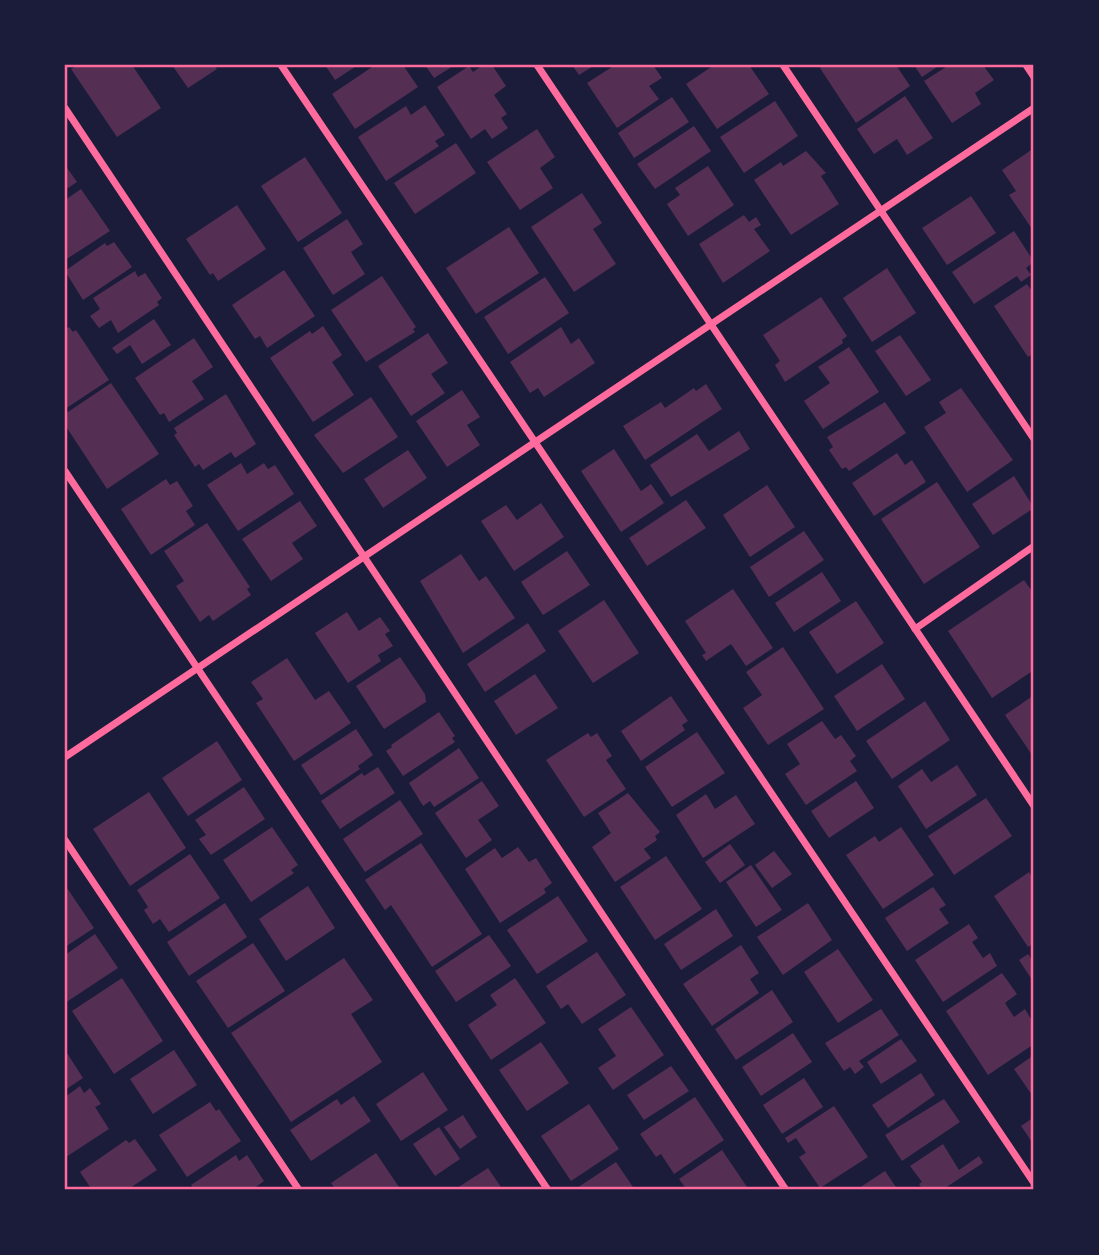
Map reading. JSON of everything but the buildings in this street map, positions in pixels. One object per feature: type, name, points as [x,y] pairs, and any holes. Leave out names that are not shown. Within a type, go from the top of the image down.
[{"type":"street","points":[[281,65],[1034,1183]]},
{"type":"street","points":[[537,65],[1034,806]]},
{"type":"street","points":[[783,65],[1034,439]]},
{"type":"street","points":[[1026,65],[1034,77]]},
{"type":"street","points":[[65,108],[786,1190]]},
{"type":"street","points":[[65,757],[1034,108]]},
{"type":"street","points":[[65,471],[548,1190]]},
{"type":"street","points":[[915,629],[1034,546]]},
{"type":"street","points":[[65,840],[299,1190]]}]
